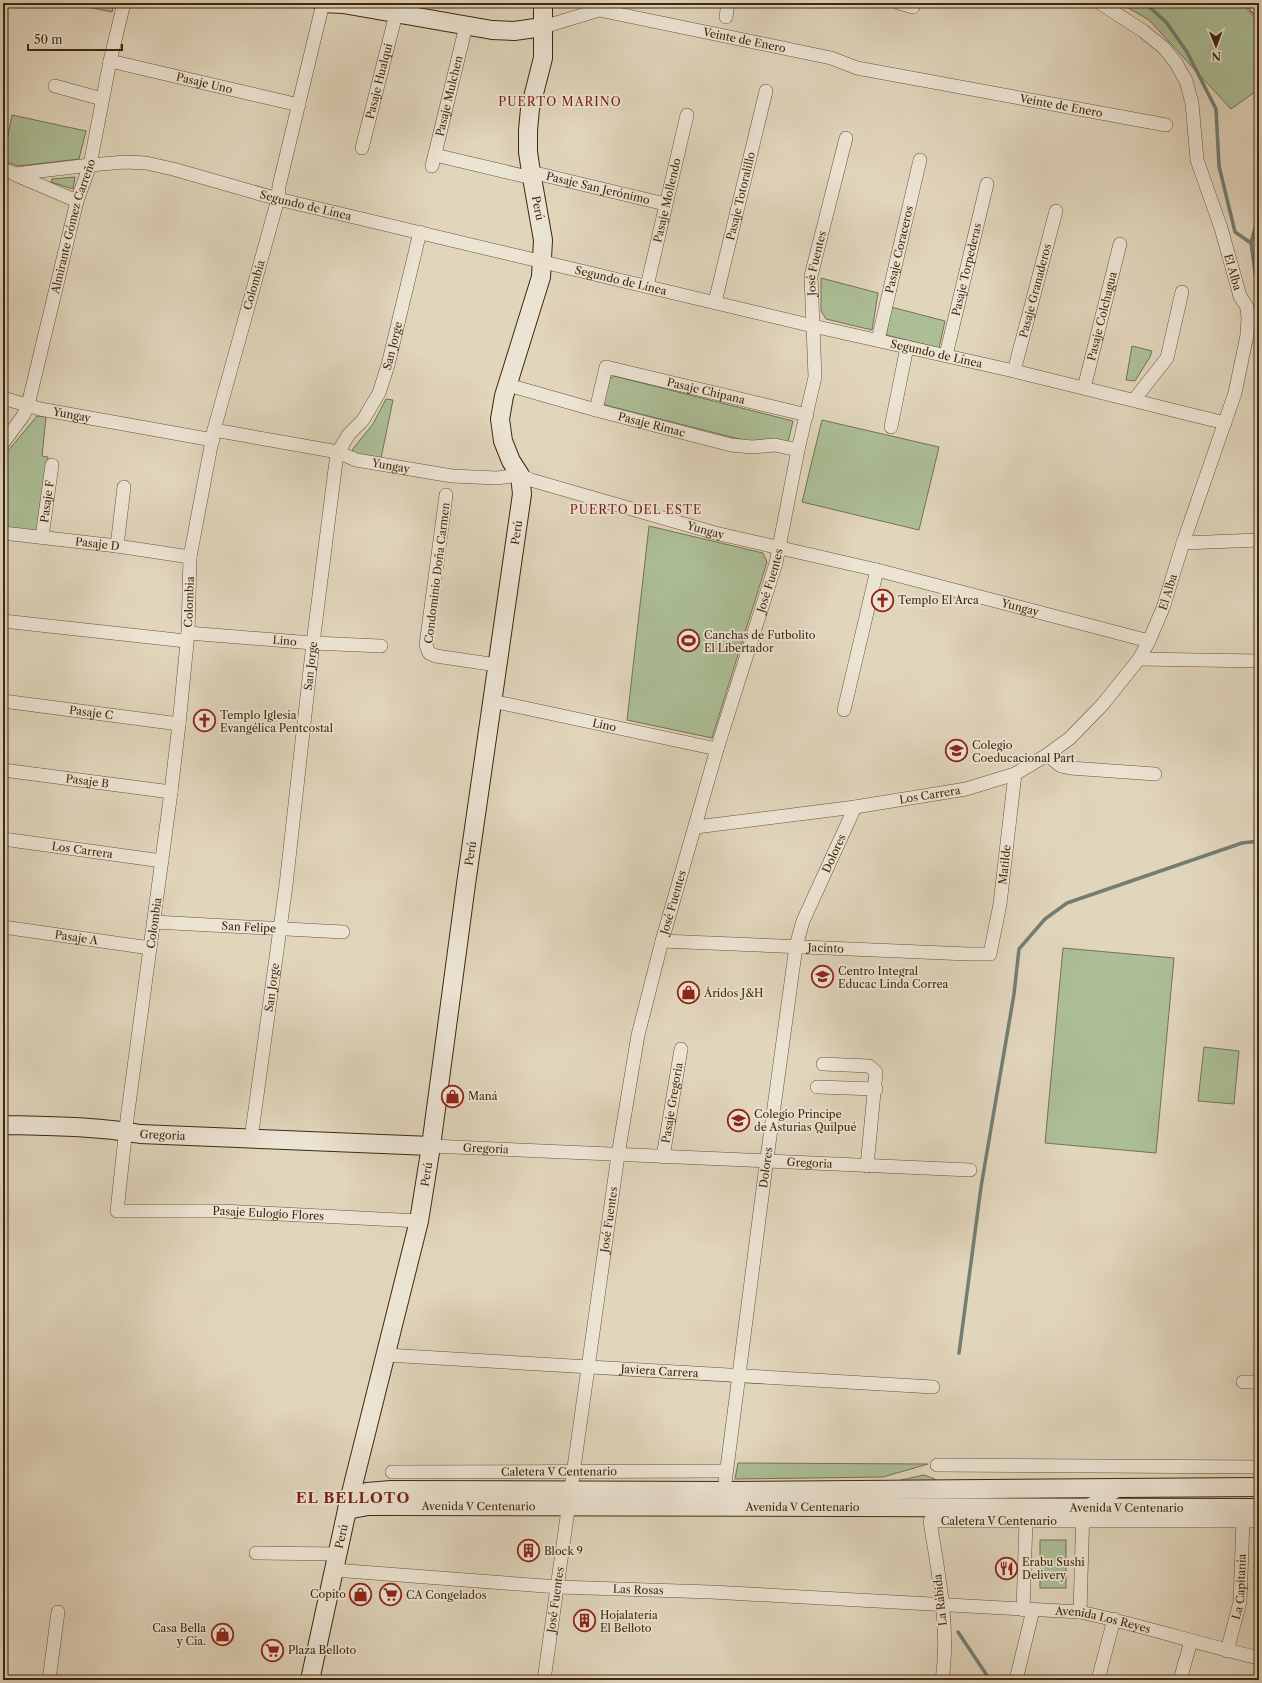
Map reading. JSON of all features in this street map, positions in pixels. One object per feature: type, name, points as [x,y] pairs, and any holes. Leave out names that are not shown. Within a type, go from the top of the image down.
[{"type":"street","name":"Almirante Gómez Carreño","points":[[3,444],[23,416],[28,405],[77,201],[90,165],[102,99],[124,3]]},
{"type":"street","name":"Veinte de Enero","points":[[322,3],[343,4],[466,26],[514,31],[544,27],[599,10],[831,58],[857,68],[1166,125]]},
{"type":"street","name":"Colombia","points":[[117,1212],[126,1131],[179,724],[187,637],[190,557],[213,435],[278,199],[279,186],[322,3]]},
{"type":"street","name":"Perú","points":[[310,1680],[348,1506],[419,1221],[431,1146],[522,494],[520,475],[506,451],[501,431],[501,408],[541,277],[542,232],[531,175],[528,152],[528,130],[530,109],[543,58],[544,3]]},
{"type":"street","points":[[726,16],[728,3]]},
{"type":"street","points":[[899,3],[913,7]]},
{"type":"street","name":"El Alba","points":[[1100,3],[1164,48],[1176,63],[1186,81],[1192,103],[1196,160],[1221,228],[1240,296],[1246,307],[1248,318],[1247,335],[1235,393],[1183,543],[1163,608],[1149,641]]},
{"type":"street","name":"Pasaje Hualqui","points":[[362,148],[396,14]]},
{"type":"street","name":"Pasaje Mulchen","points":[[433,161],[466,26]]},
{"type":"street","name":"Pasaje Uno","points":[[110,61],[299,105]]},
{"type":"street","points":[[55,86],[102,99]]},
{"type":"street","name":"Pasaje Totoralillo","points":[[715,302],[766,91]]},
{"type":"street","name":"Pasaje Mollendo","points":[[647,286],[687,115]]},
{"type":"street","name":"José Fuentes","points":[[544,1680],[618,1155],[638,1035],[662,941],[696,827],[717,749],[776,563],[798,450],[815,377],[811,276],[846,138]]},
{"type":"street","name":"Pasaje Coraceros","points":[[878,340],[920,160]]},
{"type":"street","name":"Pasaje San Jerónimo","points":[[433,161],[531,175],[665,204]]},
{"type":"street","name":"Segundo de Línea","points":[[15,174],[125,162],[146,163],[173,169],[278,199],[813,326],[1014,371],[1225,422]]},
{"type":"street","name":"Segundo de Línea","points":[[3,169],[77,201]]},
{"type":"street","name":"Pasaje Torpederas","points":[[946,355],[987,184]]},
{"type":"street","name":"Pasaje Granaderos","points":[[1014,371],[1056,210]]},
{"type":"street","name":"San Jorge","points":[[251,1139],[280,929],[313,643],[338,452],[349,434],[363,420],[379,393],[388,365],[420,232]]},
{"type":"street","name":"Pasaje Colchagua","points":[[1084,388],[1120,244]]},
{"type":"street","points":[[1134,400],[1167,358],[1182,292]]},
{"type":"street","points":[[892,427],[907,347]]},
{"type":"street","name":"Pasaje Chipana","points":[[596,410],[607,362],[807,415]]},
{"type":"street","name":"Pasaje Rimac","points":[[508,385],[596,410],[731,445],[752,447],[775,445],[798,450]]},
{"type":"street","name":"Yungay","points":[[3,398],[40,409],[338,452],[356,460],[452,476],[497,478],[520,475],[531,480],[715,533],[877,570],[1149,641]]},
{"type":"street","name":"Pasaje F","points":[[42,537],[52,465]]},
{"type":"street","points":[[117,546],[124,487]]},
{"type":"street","name":"Condominio Doña Carmen","points":[[446,495],[426,645],[429,653],[436,656],[497,665]]},
{"type":"street","name":"Pasaje D","points":[[3,533],[117,546],[190,557]]},
{"type":"street","points":[[1183,543],[1259,540]]},
{"type":"street","points":[[844,710],[877,570]]},
{"type":"street","name":"Lino","points":[[3,621],[187,637],[381,646]]},
{"type":"street","points":[[1149,641],[1138,659],[1103,704],[1070,738],[1047,755],[1061,766],[1070,768],[1155,774]]},
{"type":"street","points":[[1138,659],[1259,662]]},
{"type":"street","name":"Pasaje C","points":[[3,701],[179,724]]},
{"type":"street","name":"Lino","points":[[492,701],[717,749]]},
{"type":"street","name":"Los Carrera","points":[[696,827],[855,807],[966,789],[1015,774],[1047,755]]},
{"type":"street","name":"Pasaje B","points":[[3,770],[171,792]]},
{"type":"street","name":"Matilde","points":[[990,954],[1000,904],[1015,774]]},
{"type":"street","name":"Dolores","points":[[724,1491],[796,946],[803,921],[855,807]]},
{"type":"street","name":"Los Carrera","points":[[3,839],[162,861]]},
{"type":"street","name":"San Felipe","points":[[154,922],[343,932]]},
{"type":"street","name":"Pasaje A","points":[[3,926],[150,948]]},
{"type":"street","name":"Jacinto","points":[[662,941],[990,954]]},
{"type":"street","name":"Pasaje Gregoria","points":[[663,1157],[680,1049]]},
{"type":"street","points":[[823,1064],[869,1066],[876,1072],[876,1089],[867,1166]]},
{"type":"street","points":[[816,1087],[876,1089]]},
{"type":"street","name":"Gregoria","points":[[3,1126],[40,1126],[126,1131],[140,1134],[970,1170]]},
{"type":"street","name":"Pasaje Eulogio Flores","points":[[117,1212],[222,1211],[419,1221]]},
{"type":"street","name":"Javiera Carrera","points":[[386,1355],[933,1388]]},
{"type":"street","points":[[1243,1382],[1259,1382]]},
{"type":"street","points":[[937,1464],[1259,1467]]},
{"type":"street","points":[[358,1466],[360,1476],[367,1484],[375,1488],[385,1490]]},
{"type":"street","name":"Caletera V Centenario","points":[[392,1472],[726,1471]]},
{"type":"street","points":[[1080,1612],[1083,1514],[1123,1487]]},
{"type":"street","name":"Avenida V Centenario","points":[[348,1506],[569,1499],[724,1491],[1259,1487]]},
{"type":"street","name":"Avenida V Centenario","points":[[348,1506],[367,1492],[385,1490],[569,1499],[1083,1514],[1259,1508]]},
{"type":"street","name":"Caletera V Centenario","points":[[930,1521],[1026,1521],[1083,1514],[1259,1521]]},
{"type":"street","name":"La Rábida","points":[[930,1521],[943,1605],[944,1660],[942,1680]]},
{"type":"street","points":[[1016,1680],[1028,1610],[1026,1521]]},
{"type":"street","name":"La Capitanía","points":[[1227,1650],[1240,1602],[1243,1521]]},
{"type":"street","name":"Las Rosas","points":[[256,1553],[558,1587],[711,1592],[943,1605]]},
{"type":"street","name":"Avenida Los Reyes","points":[[943,1605],[1080,1612],[1114,1619],[1191,1641],[1259,1658]]},
{"type":"street","points":[[49,1680],[58,1612]]},
{"type":"street","points":[[1098,1680],[1114,1619]]},
{"type":"street","points":[[1180,1680],[1191,1641]]},
{"type":"green space","points":[[68,3],[114,3],[112,12]]},
{"type":"green space","points":[[1120,3],[1242,3],[1259,23],[1259,89],[1231,109],[1149,20]]},
{"type":"green space","points":[[12,115],[86,131],[79,159],[19,166],[3,161]]},
{"type":"green space","points":[[75,177],[73,189],[51,182],[52,179]]},
{"type":"green space","points":[[821,278],[878,293],[872,330],[826,319],[821,311]]},
{"type":"green space","points":[[891,307],[945,321],[939,348],[886,335]]},
{"type":"green space","points":[[1132,346],[1152,351],[1150,357],[1135,381],[1126,380]]},
{"type":"green space","points":[[614,376],[793,421],[788,442],[777,439],[747,441],[605,405],[603,399],[609,379]]},
{"type":"green space","points":[[386,399],[393,400],[381,458],[356,454],[352,450],[373,424]]},
{"type":"green space","points":[[37,416],[46,417],[42,456],[48,457],[40,532],[3,529],[3,457]]},
{"type":"green space","points":[[822,420],[939,447],[919,530],[802,502]]},
{"type":"green space","name":"Canchas de Futbolito El Libertador","points":[[649,526],[763,553],[767,562],[712,738],[627,720]]},
{"type":"green space","points":[[1063,948],[1174,958],[1156,1153],[1045,1143]]},
{"type":"green space","points":[[1204,1047],[1239,1051],[1234,1104],[1198,1101]]},
{"type":"green space","points":[[738,1463],[928,1464],[883,1477],[735,1479]]},
{"type":"green space","points":[[924,1475],[935,1479],[935,1483],[888,1483]]},
{"type":"green space","points":[[1040,1540],[1066,1540],[1066,1588],[1040,1588]]},
{"type":"waterway","points":[[1145,3],[1166,22],[1187,52],[1216,109],[1219,166],[1235,232],[1251,243]]},
{"type":"waterway","points":[[1259,213],[1251,243],[1259,295]]},
{"type":"waterway","points":[[959,1353],[981,1187],[1014,994],[1019,949],[1045,919],[1067,903],[1242,843],[1259,841]]},
{"type":"waterway","points":[[958,1632],[990,1680]]},
{"type":"place","name":"Templo El Arca","points":[[882,600]]},
{"type":"place","name":"Canchas de Futbolito El Libertador","points":[[689,641]]},
{"type":"place","name":"Templo Iglesia Evangélica Pentcostal","points":[[204,721]]},
{"type":"place","name":"Colegio Coeducacional Part","points":[[956,751]]},
{"type":"place","name":"Centro Integral Educac Linda Correa","points":[[822,977]]},
{"type":"place","name":"Áridos J&H","points":[[689,993]]},
{"type":"place","name":"Maná","points":[[452,1096]]},
{"type":"place","name":"Colegio Príncipe de Asturias Quilpué","points":[[738,1120]]},
{"type":"place","name":"Block 9","points":[[529,1551]]},
{"type":"place","name":"Erabu Sushi Delivery","points":[[1006,1568]]},
{"type":"place","name":"Copito","points":[[361,1594]]},
{"type":"place","name":"CA Congelados","points":[[391,1595]]},
{"type":"place","name":"Hojalatería El Belloto","points":[[585,1621]]},
{"type":"place","name":"Casa Bella y Cia.","points":[[222,1634]]},
{"type":"place","name":"Plaza Belloto","points":[[273,1650]]},
{"type":"district","name":"PUERTO MARINO","points":[[560,102]]},
{"type":"district","name":"PUERTO DEL ESTE","points":[[636,510]]},
{"type":"district","name":"EL BELLOTO","points":[[353,1498]]}]
